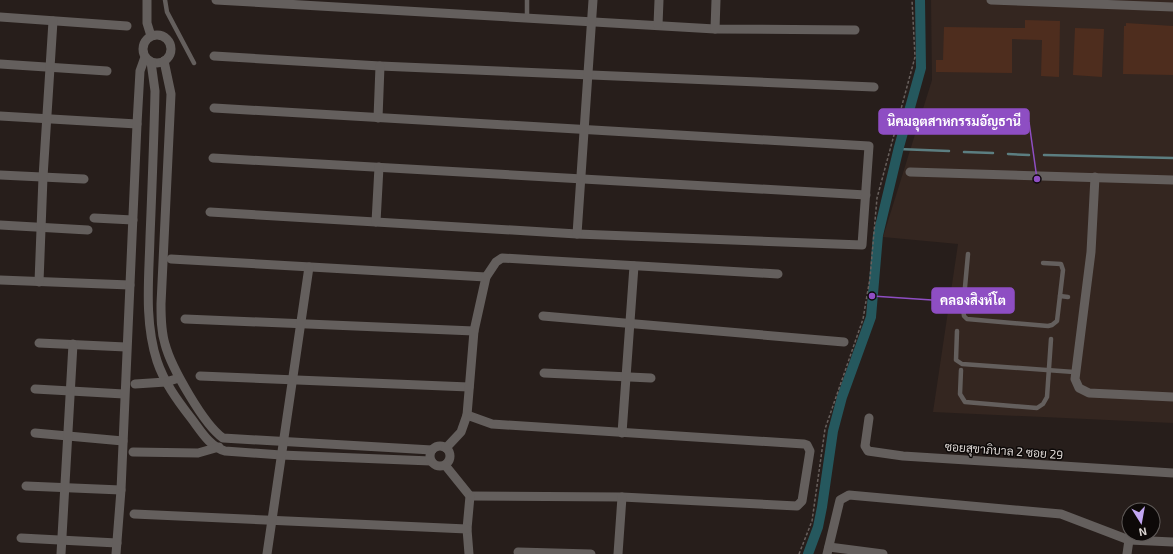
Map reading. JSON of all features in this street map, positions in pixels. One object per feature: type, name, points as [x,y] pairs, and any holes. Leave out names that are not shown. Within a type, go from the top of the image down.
[{"type":"street","points":[[147,0],[150,36]]},
{"type":"street","points":[[216,0],[378,5],[527,18],[716,29],[855,30]]},
{"type":"street","points":[[577,234],[593,21],[593,0]]},
{"type":"street","points":[[658,25],[659,0]]},
{"type":"street","points":[[716,0],[716,29]]},
{"type":"street","points":[[992,0],[1173,7]]},
{"type":"street","points":[[0,17],[127,26]]},
{"type":"street","points":[[39,282],[43,176],[53,21]]},
{"type":"street","points":[[148,60],[156,63],[164,61],[171,52],[170,42],[162,36],[150,36],[145,41],[142,51],[148,60],[155,91],[149,328],[157,361],[166,382],[209,442],[218,448],[237,453],[431,461]]},
{"type":"street","points":[[214,56],[589,76],[874,87]]},
{"type":"street","points":[[116,554],[121,490],[136,124],[140,71],[148,60]]},
{"type":"street","points":[[164,61],[171,94],[161,304],[162,331],[165,346],[179,378],[204,416],[223,438],[432,450],[439,446],[446,448],[451,458],[445,465],[436,466],[431,461],[430,457],[432,450]]},
{"type":"street","points":[[0,64],[107,72]]},
{"type":"street","points":[[378,118],[380,66]]},
{"type":"street","points":[[210,212],[577,234],[862,245],[869,146],[214,108]]},
{"type":"street","points":[[0,116],[136,124]]},
{"type":"street","points":[[154,119],[170,120]]},
{"type":"street","points":[[213,158],[866,195]]},
{"type":"street","points":[[376,222],[379,167]]},
{"type":"street","points":[[910,172],[1173,180]]},
{"type":"street","points":[[0,175],[84,179]]},
{"type":"street","points":[[1095,177],[1091,252],[1071,372],[1076,384],[1082,391],[1089,393],[1173,397]]},
{"type":"street","points":[[94,218],[133,220]]},
{"type":"street","points":[[0,225],[88,230]]},
{"type":"street","points":[[150,245],[164,245]]},
{"type":"street","points":[[446,448],[461,432],[467,415],[474,331],[486,277],[496,262],[502,258],[778,274]]},
{"type":"street","points":[[171,259],[486,277]]},
{"type":"street","points":[[622,433],[634,266]]},
{"type":"street","points":[[267,554],[309,267]]},
{"type":"street","points":[[0,280],[130,285]]},
{"type":"street","points":[[543,316],[629,322],[844,342]]},
{"type":"street","points":[[185,319],[300,325],[474,331]]},
{"type":"street","points":[[39,344],[126,347]]},
{"type":"street","points":[[61,554],[73,344]]},
{"type":"street","points":[[544,373],[625,378],[651,378]]},
{"type":"street","points":[[200,376],[469,387]]},
{"type":"street","points":[[135,384],[166,382],[179,378]]},
{"type":"street","points":[[35,389],[124,394]]},
{"type":"street","points":[[467,415],[492,424],[804,444],[807,445],[810,451],[802,501],[797,506],[622,497],[470,496]]},
{"type":"street","name":"ซอยสุขาภิบาล 2 ซอย 29","points":[[869,418],[865,446],[868,451],[903,456],[1173,473]]},
{"type":"street","points":[[35,433],[123,441]]},
{"type":"street","points":[[133,452],[198,453],[218,448],[223,438]]},
{"type":"street","points":[[445,465],[470,496],[467,529],[469,554]]},
{"type":"street","points":[[26,486],[121,490]]},
{"type":"street","points":[[883,554],[828,551],[840,500],[849,495],[1061,514],[1121,537]]},
{"type":"street","points":[[618,554],[622,497]]},
{"type":"street","points":[[134,514],[467,529]]},
{"type":"street","points":[[21,538],[117,543]]},
{"type":"street","points":[[1161,541],[1173,542]]},
{"type":"street","points":[[1127,554],[1129,542]]},
{"type":"street","points":[[518,552],[591,554]]},
{"type":"lane","points":[[165,0],[167,12],[194,63]]},
{"type":"lane","points":[[527,0],[527,18]]},
{"type":"lane","points":[[968,254],[963,309],[964,316],[967,319],[1052,325],[1057,320],[1062,266],[1061,264],[1043,262]]},
{"type":"lane","points":[[1060,296],[1068,297]]},
{"type":"lane","points":[[957,331],[958,363],[1071,372]]},
{"type":"lane","points":[[960,370],[960,394],[965,402],[1037,408],[1043,404],[1047,397],[1051,339]]},
{"type":"path","points":[[799,554],[812,521],[824,429],[864,319],[870,278],[877,198],[915,57],[912,0]]},
{"type":"shaded area","points":[[931,0],[1173,0],[1173,423],[933,412],[958,244],[883,237],[932,80]]},
{"type":"building","points":[[1025,20],[1060,21],[1059,77],[1041,76],[1042,40],[1012,39],[1012,73],[936,72],[936,60],[943,60],[944,27],[1025,28]]},
{"type":"building","points":[[1126,23],[1173,26],[1173,75],[1123,74],[1124,26],[1126,26]]},
{"type":"building","points":[[1075,28],[1104,29],[1102,77],[1073,75]]},
{"type":"waterway","points":[[808,554],[818,527],[833,431],[842,397],[871,317],[878,235],[899,147],[921,68],[920,0]]},
{"type":"waterway","points":[[898,149],[949,151]]},
{"type":"waterway","points":[[964,152],[993,153]]},
{"type":"waterway","points":[[1008,154],[1029,155]]},
{"type":"waterway","points":[[1044,155],[1173,158]]},
{"type":"place","name":"นิคมอุตสาหกรรมอัญธานี","points":[[1037,179]]},
{"type":"place","name":"คลองสิงห์โต","points":[[872,296]]}]
